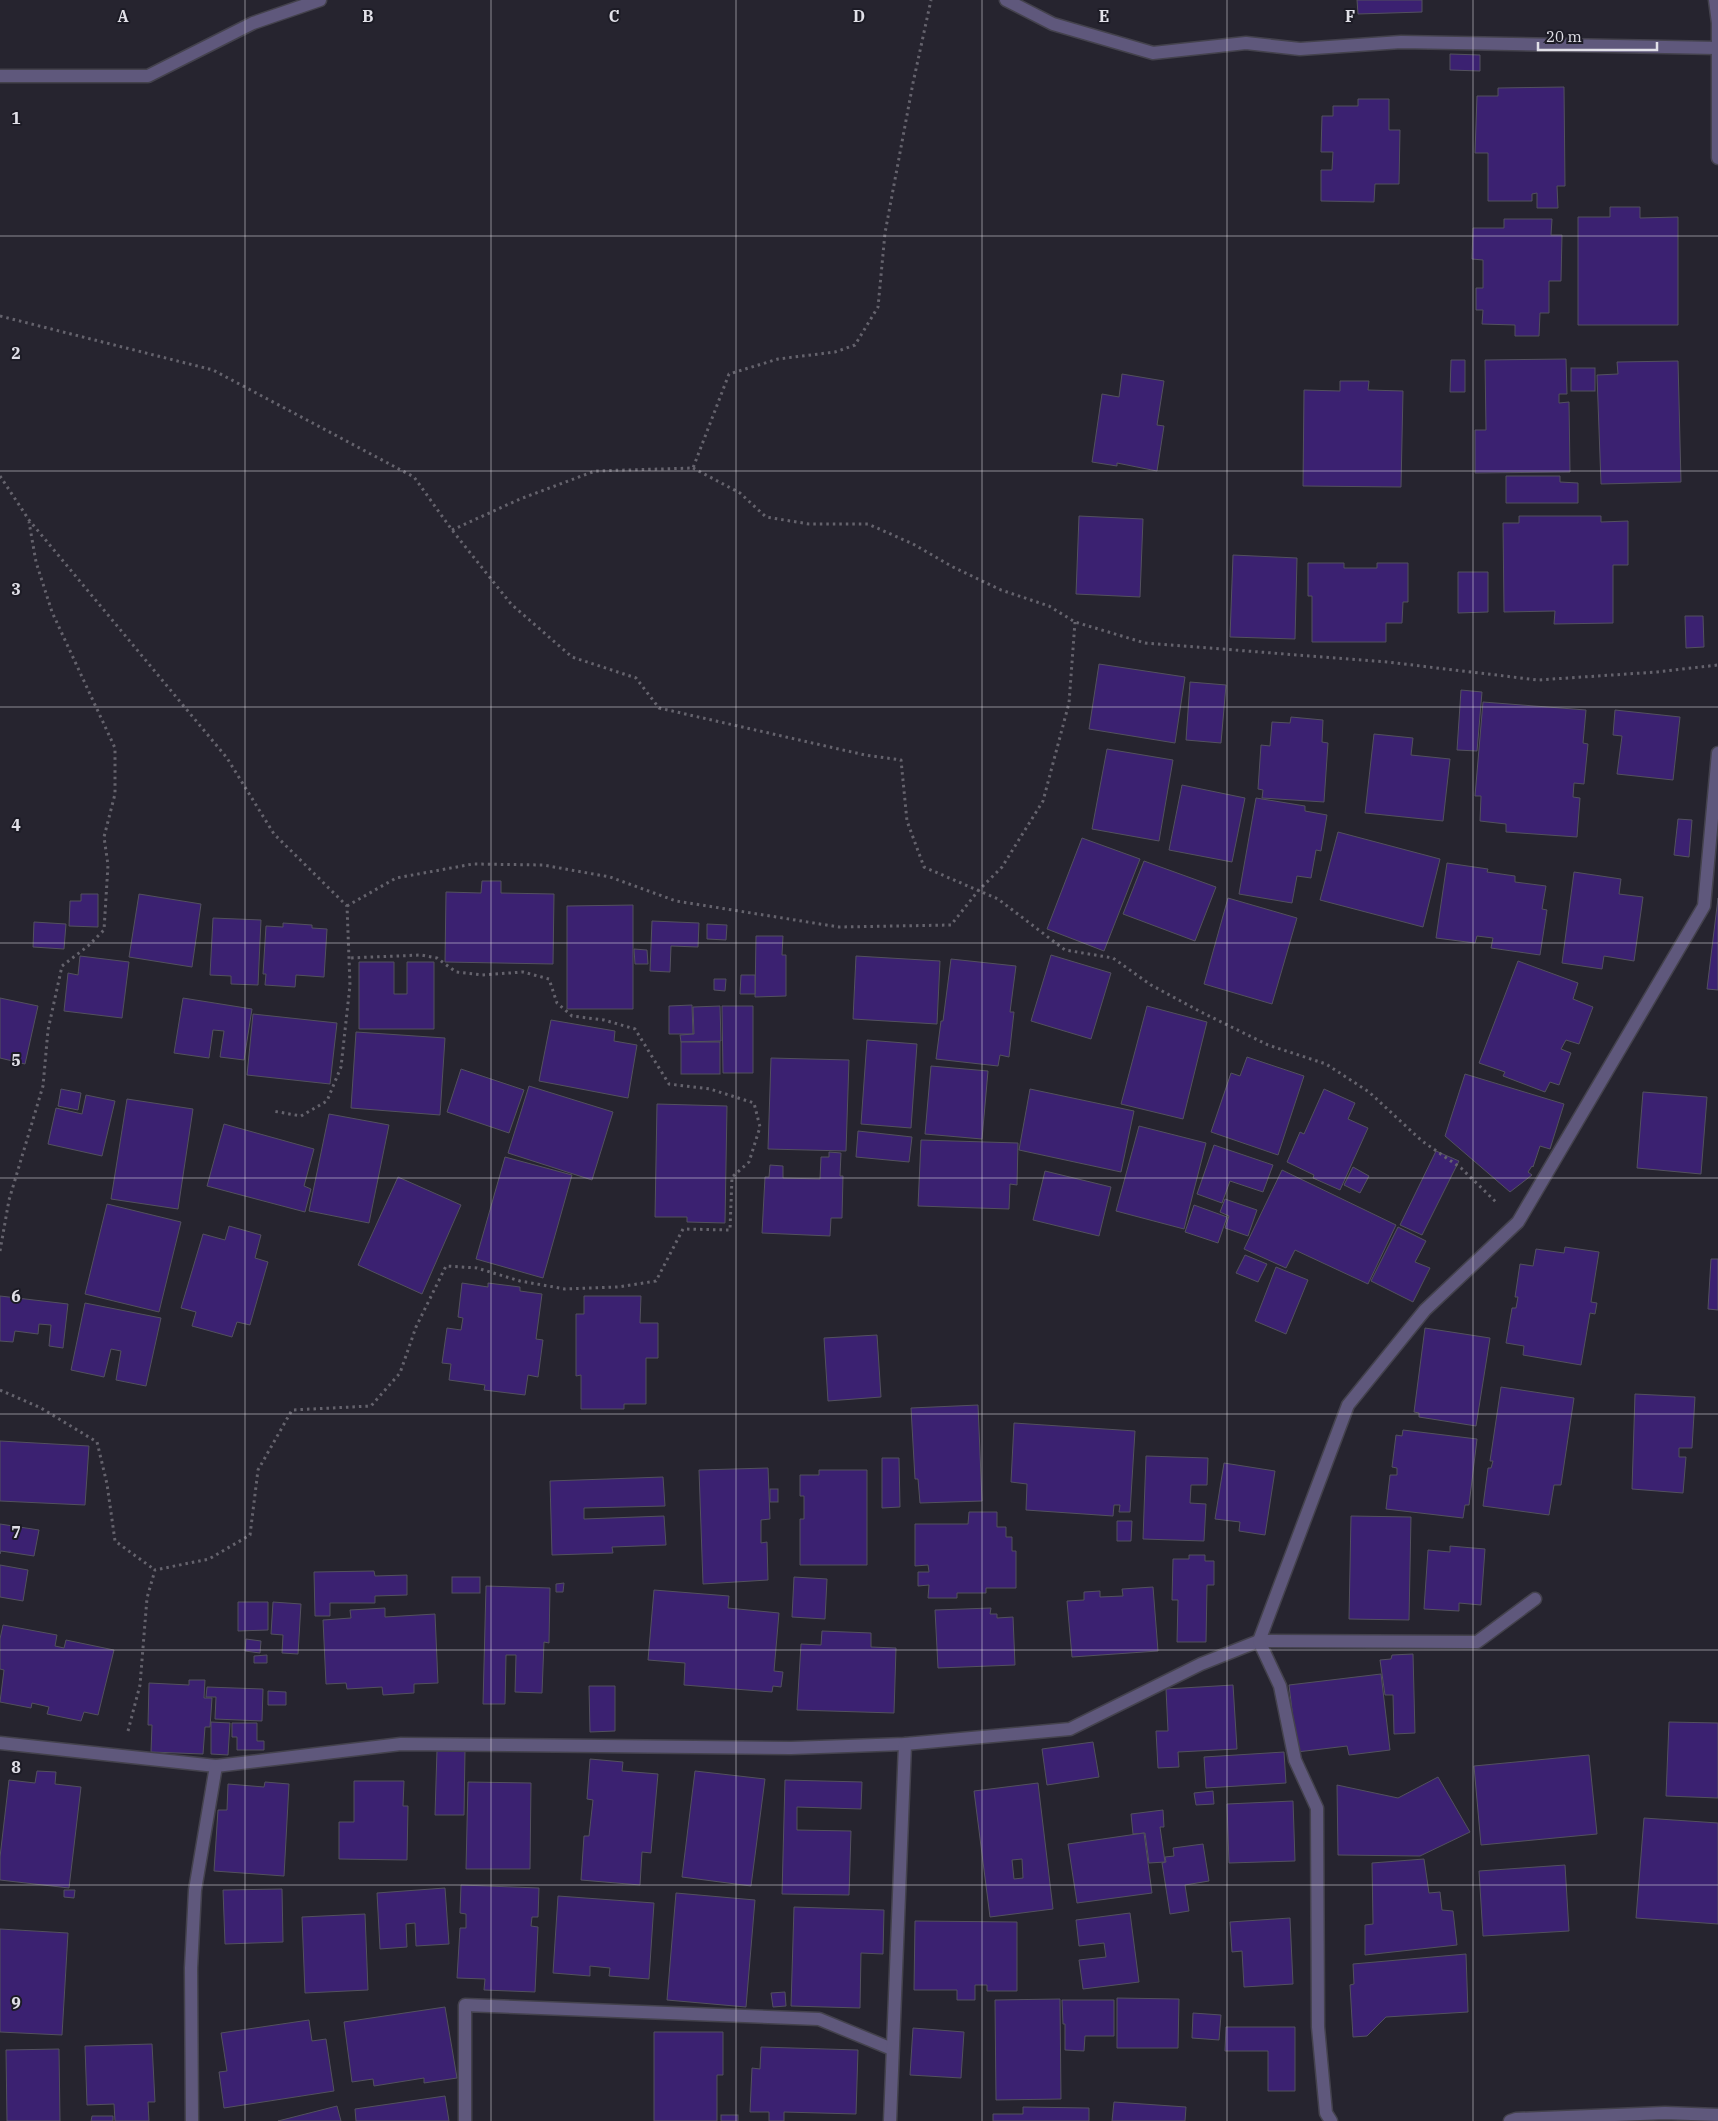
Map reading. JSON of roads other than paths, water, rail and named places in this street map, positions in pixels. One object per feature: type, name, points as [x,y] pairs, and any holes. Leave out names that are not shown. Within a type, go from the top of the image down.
[{"type":"street","points":[[0,76],[148,76],[253,23],[320,0]]},
{"type":"street","points":[[1006,0],[1053,24],[1153,53],[1246,43],[1300,49],[1401,42],[1716,48]]},
{"type":"street","points":[[1714,0],[1718,23],[1716,48],[1718,158]]},
{"type":"street","points":[[1331,2121],[1326,2112],[1318,2027],[1318,1808],[1295,1760],[1280,1686],[1259,1641],[1348,1405],[1425,1310],[1518,1222],[1704,906],[1718,753]]},
{"type":"street","points":[[0,1742],[216,1766],[401,1744],[791,1748],[905,1744],[1070,1729],[1201,1664],[1259,1641],[1477,1642],[1535,1599]]},
{"type":"street","points":[[890,2121],[905,1744]]},
{"type":"street","points":[[192,2121],[190,1968],[195,1890],[216,1766]]},
{"type":"street","points":[[465,2121],[464,2004],[819,2019],[892,2049]]},
{"type":"street","points":[[1510,2121],[1516,2119],[1665,2113],[1718,2115]]}]
